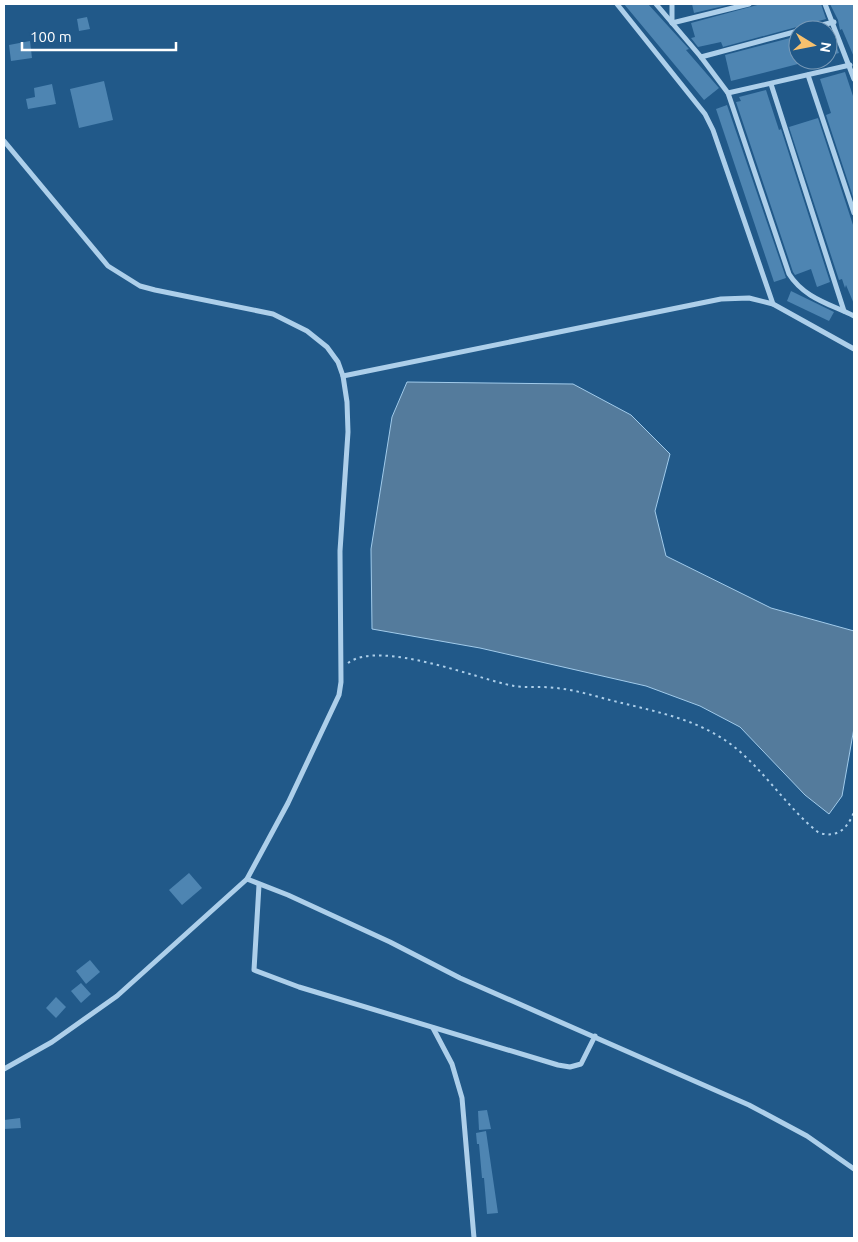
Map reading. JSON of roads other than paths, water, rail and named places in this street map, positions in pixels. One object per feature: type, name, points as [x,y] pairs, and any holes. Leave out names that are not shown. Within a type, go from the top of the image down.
[{"type":"street","points":[[617,4],[705,114],[713,130],[773,304]]},
{"type":"street","points":[[656,4],[701,57],[728,93],[790,274],[796,285],[808,294],[854,316]]},
{"type":"street","points":[[672,4],[672,23]]},
{"type":"street","points":[[672,23],[749,4]]},
{"type":"street","points":[[826,4],[833,20]]},
{"type":"street","points":[[838,33],[854,79]]},
{"type":"street","points":[[701,57],[788,34]]},
{"type":"street","points":[[728,93],[850,65]]},
{"type":"street","points":[[808,75],[854,213]]},
{"type":"street","points":[[770,84],[844,311]]},
{"type":"street","points":[[4,141],[108,266],[140,286],[280,316],[307,331],[327,347],[338,362],[343,376],[347,402],[348,432],[340,544],[342,670],[339,695],[288,803],[247,879],[117,996],[52,1042],[4,1070]]},
{"type":"street","points":[[343,376],[721,299],[749,298],[773,304],[854,349]]},
{"type":"street","points":[[247,879],[341,919],[460,978],[757,1109],[807,1136],[854,1169]]},
{"type":"street","points":[[259,885],[254,970],[299,987],[558,1065],[570,1067],[581,1064],[595,1036]]},
{"type":"street","points":[[433,1028],[452,1064],[462,1098],[474,1238]]},
{"type":"water","points":[[407,382],[573,384],[631,415],[670,454],[655,511],[666,556],[771,608],[854,631],[854,728],[842,796],[829,814],[805,795],[740,727],[700,706],[646,686],[480,648],[372,629],[371,549],[392,417]]}]
